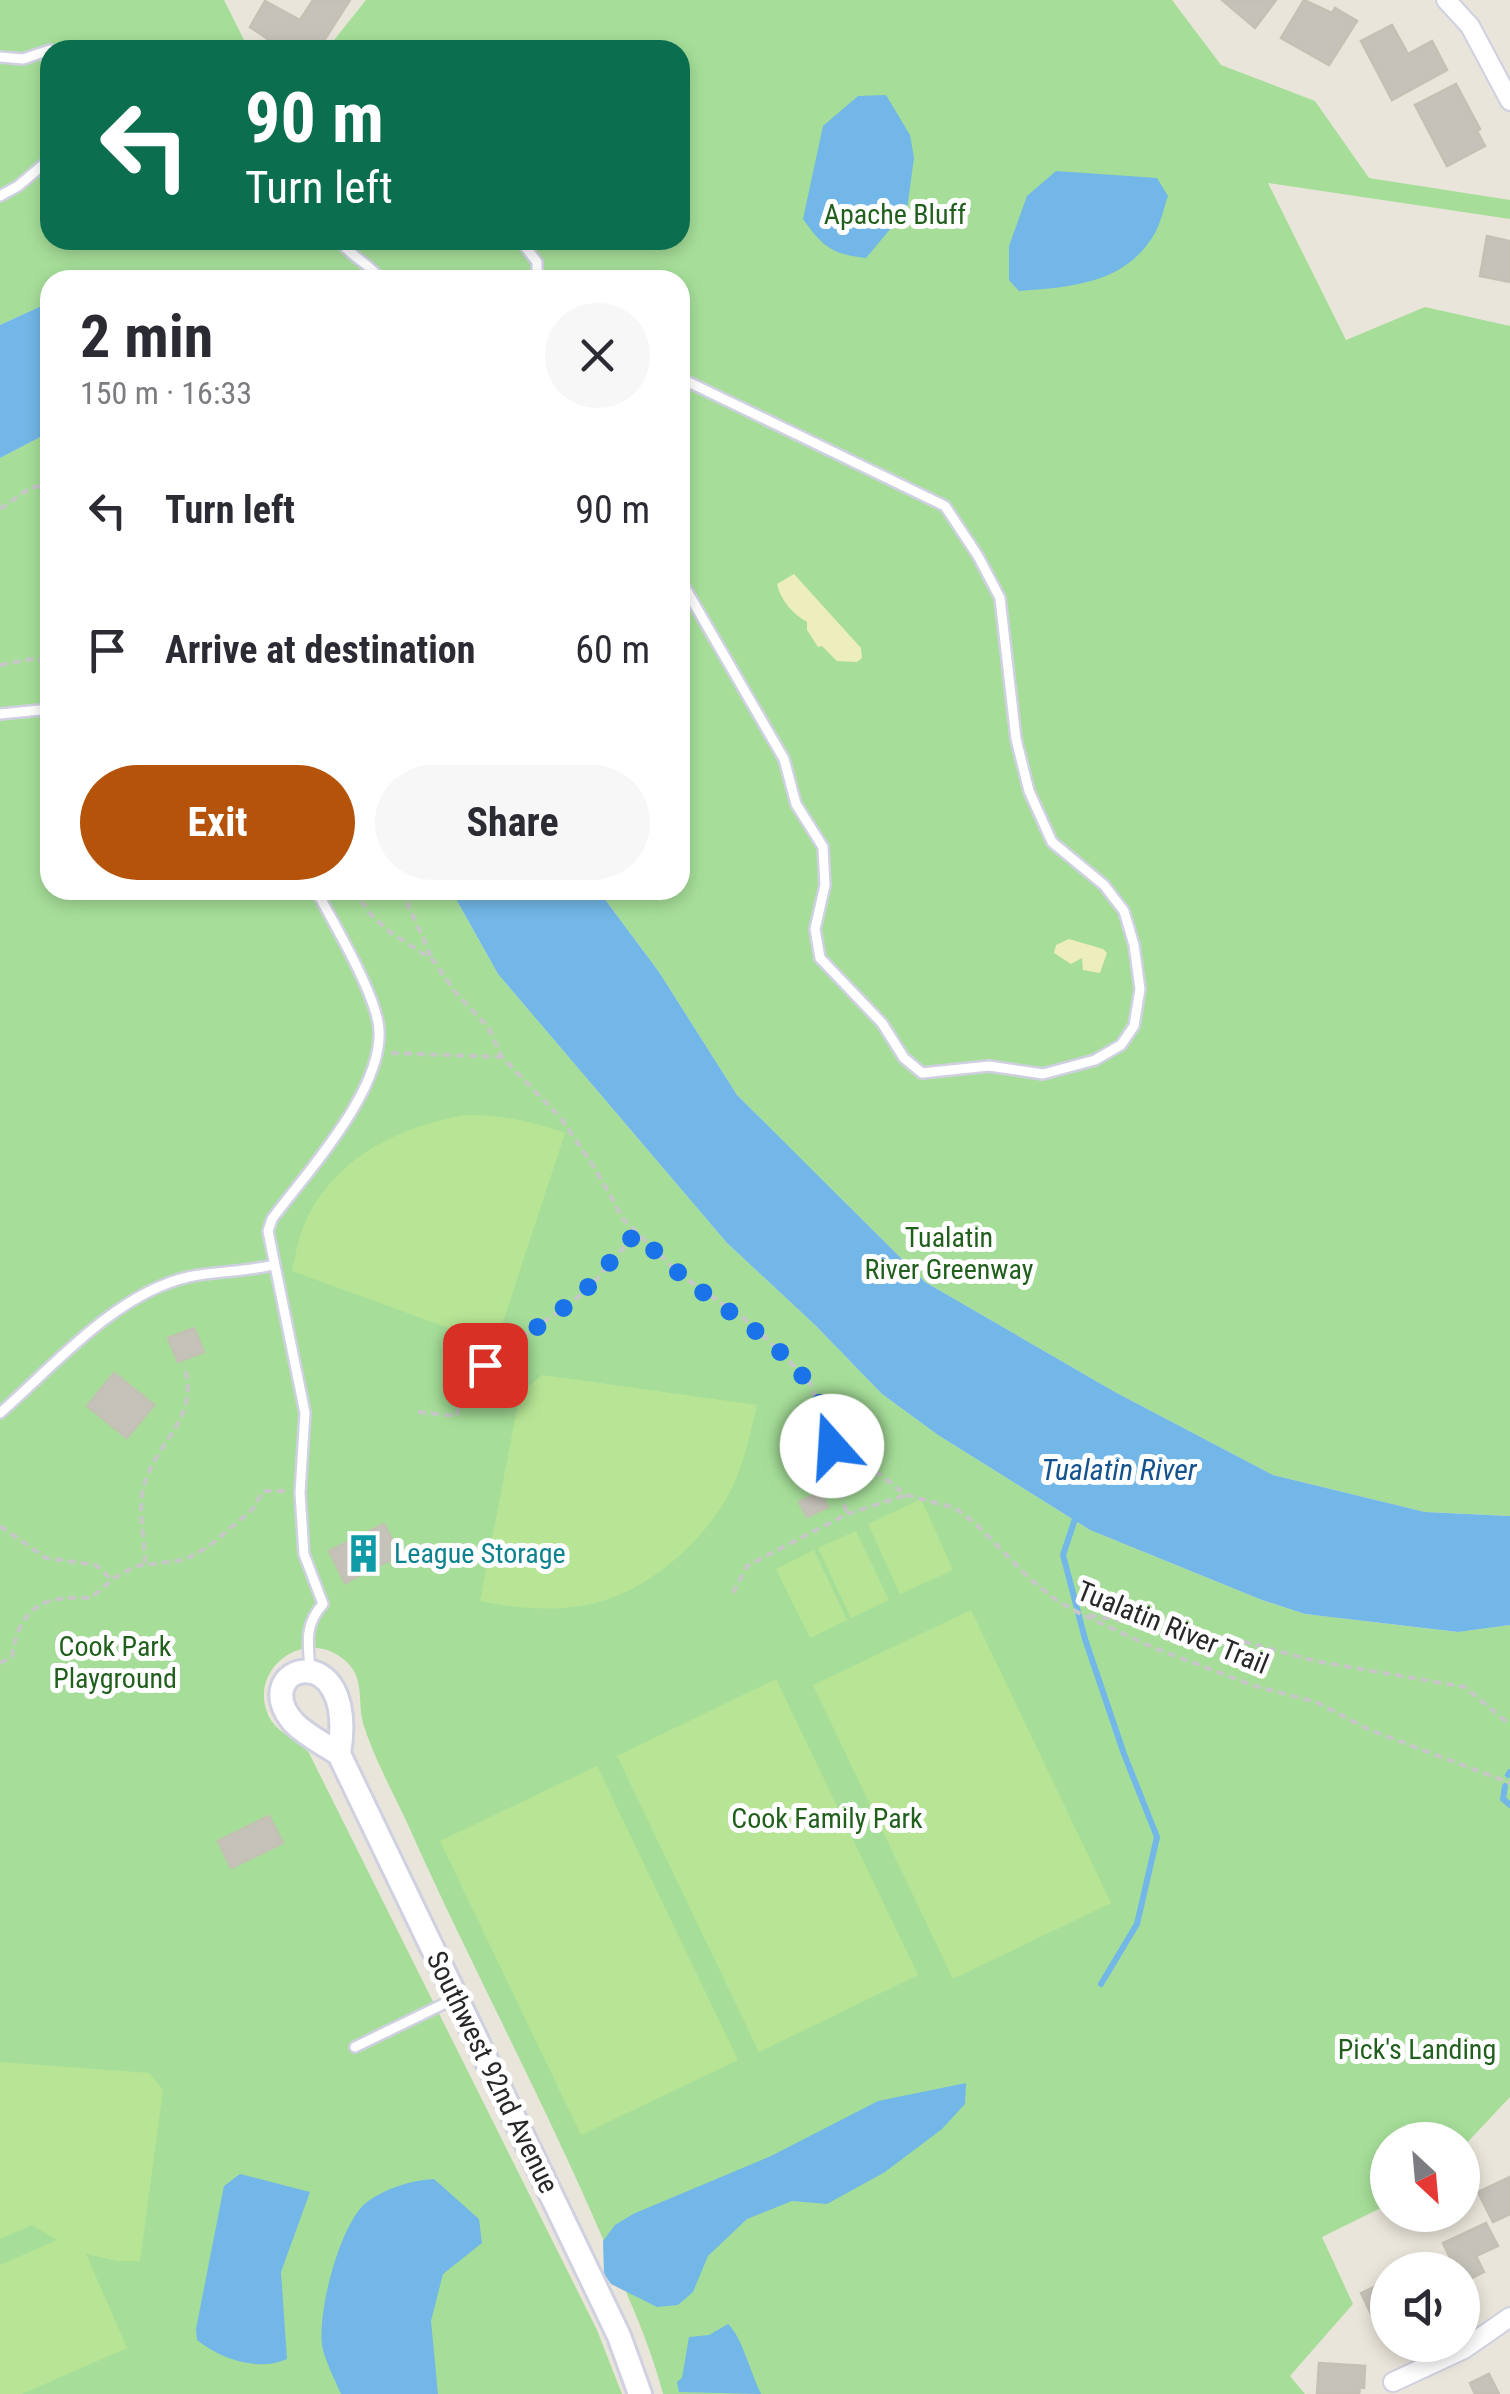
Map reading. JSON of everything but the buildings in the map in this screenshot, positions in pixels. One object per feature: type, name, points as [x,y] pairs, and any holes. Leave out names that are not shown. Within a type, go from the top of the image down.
[{"type":"street","points":[[1446,0],[1470,26],[1510,101]]},
{"type":"street","name":"Southwest 92nd Avenue","points":[[339,1754],[344,1727],[340,1704],[328,1682],[310,1669],[296,1671],[282,1692],[287,1712],[310,1736],[339,1754],[618,2336],[640,2394]]},
{"type":"street","points":[[1393,2382],[1464,2349],[1510,2317]]},
{"type":"lane","points":[[0,56],[23,58],[40,53]]},
{"type":"lane","points":[[0,196],[40,167]]},
{"type":"lane","points":[[347,250],[374,270]]},
{"type":"lane","points":[[690,383],[945,506],[970,544],[1000,598],[1016,739],[1029,791],[1052,842],[1104,884],[1124,910],[1140,989],[1134,1026],[1121,1045],[1096,1060],[1042,1074],[989,1066],[922,1073],[904,1058],[882,1024],[820,958],[815,929],[826,885],[823,847],[796,804],[776,744],[690,595]]},
{"type":"lane","points":[[0,714],[40,710]]},
{"type":"lane","points":[[310,1669],[307,1632],[323,1604],[304,1554],[300,1492],[305,1413],[268,1231],[272,1219],[352,1111],[371,1080],[378,1053],[378,1020],[321,900]]},
{"type":"lane","points":[[0,1414],[84,1336],[132,1302],[186,1278],[274,1265]]},
{"type":"lane","points":[[355,2048],[458,1996]]},
{"type":"path","points":[[0,509],[30,488],[40,486]]},
{"type":"path","points":[[0,665],[40,660]]},
{"type":"path","points":[[361,900],[390,932],[433,960]]},
{"type":"path","points":[[406,900],[433,960],[456,993],[488,1026],[502,1058],[560,1117],[624,1220],[703,1292],[750,1323],[810,1381],[832,1437],[846,1514]]},
{"type":"path","points":[[378,1053],[502,1058]]},
{"type":"path","points":[[418,1412],[456,1416],[462,1395],[480,1370],[580,1296],[636,1233]]},
{"type":"path","points":[[144,1564],[141,1497],[149,1471],[187,1404],[189,1380],[184,1366]]},
{"type":"path","name":"Tualatin River Trail","points":[[832,1437],[906,1495],[954,1508],[977,1525],[1030,1579],[1079,1613],[1154,1648],[1256,1686],[1316,1702],[1370,1730],[1510,1783]]},
{"type":"path","points":[[0,1663],[12,1657],[18,1627],[40,1605],[64,1596],[91,1598],[112,1580],[144,1564],[184,1560],[208,1548],[253,1510],[262,1491],[300,1492]]},
{"type":"path","points":[[733,1593],[747,1566],[846,1514],[906,1495]]},
{"type":"path","points":[[0,1526],[46,1558],[96,1565],[112,1580]]},
{"type":"path","points":[[1079,1613],[1466,1687],[1510,1725]]},
{"type":"green space","points":[[0,0],[224,0],[244,40],[40,40],[40,250],[690,250],[690,40],[334,40],[366,0],[1172,0],[1221,65],[1315,101],[1369,178],[1510,200],[1510,219],[1268,183],[1346,340],[1425,307],[1510,326],[1510,1516],[1425,1512],[1273,1475],[1115,1392],[925,1282],[737,1095],[659,972],[605,900],[690,900],[690,270],[40,270],[40,307],[0,325]]},
{"type":"green space","name":"Cook Family Park","points":[[40,437],[40,900],[457,900],[498,974],[727,1243],[882,1394],[938,1435],[1090,1530],[1262,1600],[1305,1614],[1457,1632],[1510,1625],[1510,2097],[1480,2129],[1480,2122],[1370,2122],[1370,2213],[1322,2237],[1353,2304],[1290,2376],[1305,2394],[663,2394],[636,2315],[580,2187],[373,1750],[363,1723],[354,1671],[332,1652],[304,1649],[291,1653],[271,1671],[265,1684],[267,1712],[275,1725],[309,1753],[597,2330],[622,2394],[0,2394],[0,458]]},
{"type":"green space","points":[[467,1115],[517,1120],[565,1133],[498,1337],[487,1342],[292,1271],[307,1218],[336,1177],[374,1147],[396,1136]]},
{"type":"green space","points":[[542,1375],[757,1405],[729,1494],[706,1528],[658,1573],[621,1594],[587,1605],[541,1608],[480,1601],[520,1394]]},
{"type":"green space","points":[[921,1499],[953,1570],[900,1594],[868,1524]]},
{"type":"green space","points":[[856,1531],[889,1600],[851,1618],[818,1548]]},
{"type":"green space","points":[[814,1550],[847,1620],[810,1638],[776,1569]]},
{"type":"green space","points":[[971,1610],[1111,1903],[953,1979],[813,1685]]},
{"type":"green space","points":[[776,1679],[918,1975],[759,2052],[617,1756]]},
{"type":"green space","points":[[597,1766],[738,2060],[581,2135],[440,1841]]},
{"type":"green space","points":[[0,2062],[149,2073],[163,2090],[140,2261],[86,2254],[127,2348],[22,2394],[0,2394],[0,2265],[57,2240],[32,2225],[0,2239]]},
{"type":"sand","points":[[794,574],[861,648],[862,658],[857,662],[837,661],[822,646],[818,647],[807,630],[807,622],[784,601],[777,584]]},
{"type":"sand","points":[[1069,939],[1107,953],[1100,973],[1083,970],[1082,958],[1071,964],[1054,953],[1056,945]]},
{"type":"water","points":[[886,95],[910,135],[914,158],[907,209],[866,258],[844,254],[822,243],[803,219],[823,126],[858,96]]},
{"type":"water","points":[[1056,171],[1157,178],[1168,196],[1161,220],[1143,250],[1113,273],[1077,284],[1019,291],[1009,280],[1009,246],[1027,196]]},
{"type":"water","points":[[40,307],[40,437],[0,458],[0,325]]},
{"type":"water","name":"Tualatin River","points":[[457,900],[605,900],[659,972],[737,1095],[925,1282],[1115,1392],[1273,1475],[1425,1512],[1510,1516],[1510,1625],[1458,1632],[1305,1614],[1262,1600],[1090,1530],[938,1435],[882,1394],[727,1243],[498,974]]},
{"type":"water","points":[[966,2083],[965,2104],[942,2129],[885,2172],[827,2204],[792,2201],[747,2219],[708,2256],[693,2292],[678,2305],[657,2307],[611,2284],[604,2274],[603,2241],[615,2225],[633,2214],[771,2156],[878,2101]]},
{"type":"water","points":[[240,2174],[310,2192],[281,2272],[287,2359],[276,2363],[240,2362],[197,2340],[224,2186]]},
{"type":"water","points":[[434,2179],[479,2219],[482,2243],[443,2274],[431,2321],[438,2394],[341,2394],[321,2335],[326,2294],[339,2249],[367,2202],[399,2186]]},
{"type":"water","points":[[728,2324],[761,2394],[679,2392],[677,2382],[682,2378],[689,2337],[709,2335]]},
{"type":"waterway","points":[[1076,1516],[1063,1555],[1085,1639],[1157,1837],[1137,1924],[1101,1984]]},
{"type":"waterway","points":[[1505,1786],[1503,1799],[1510,1805]]},
{"type":"place","name":"League Storage","points":[[364,1553]]},
{"type":"route","points":[[485,1365],[580,1296],[636,1233],[703,1292],[750,1323],[810,1381],[832,1446]]},
{"type":"park label","name":"Apache Bluff","points":[[895,214]]},
{"type":"park label","name":"Tualatin River Greenway","points":[[949,1253]]},
{"type":"park label","name":"Cook Park Playground","points":[[115,1662]]},
{"type":"park label","name":"Pick's Landing","points":[[1417,2049]]}]
